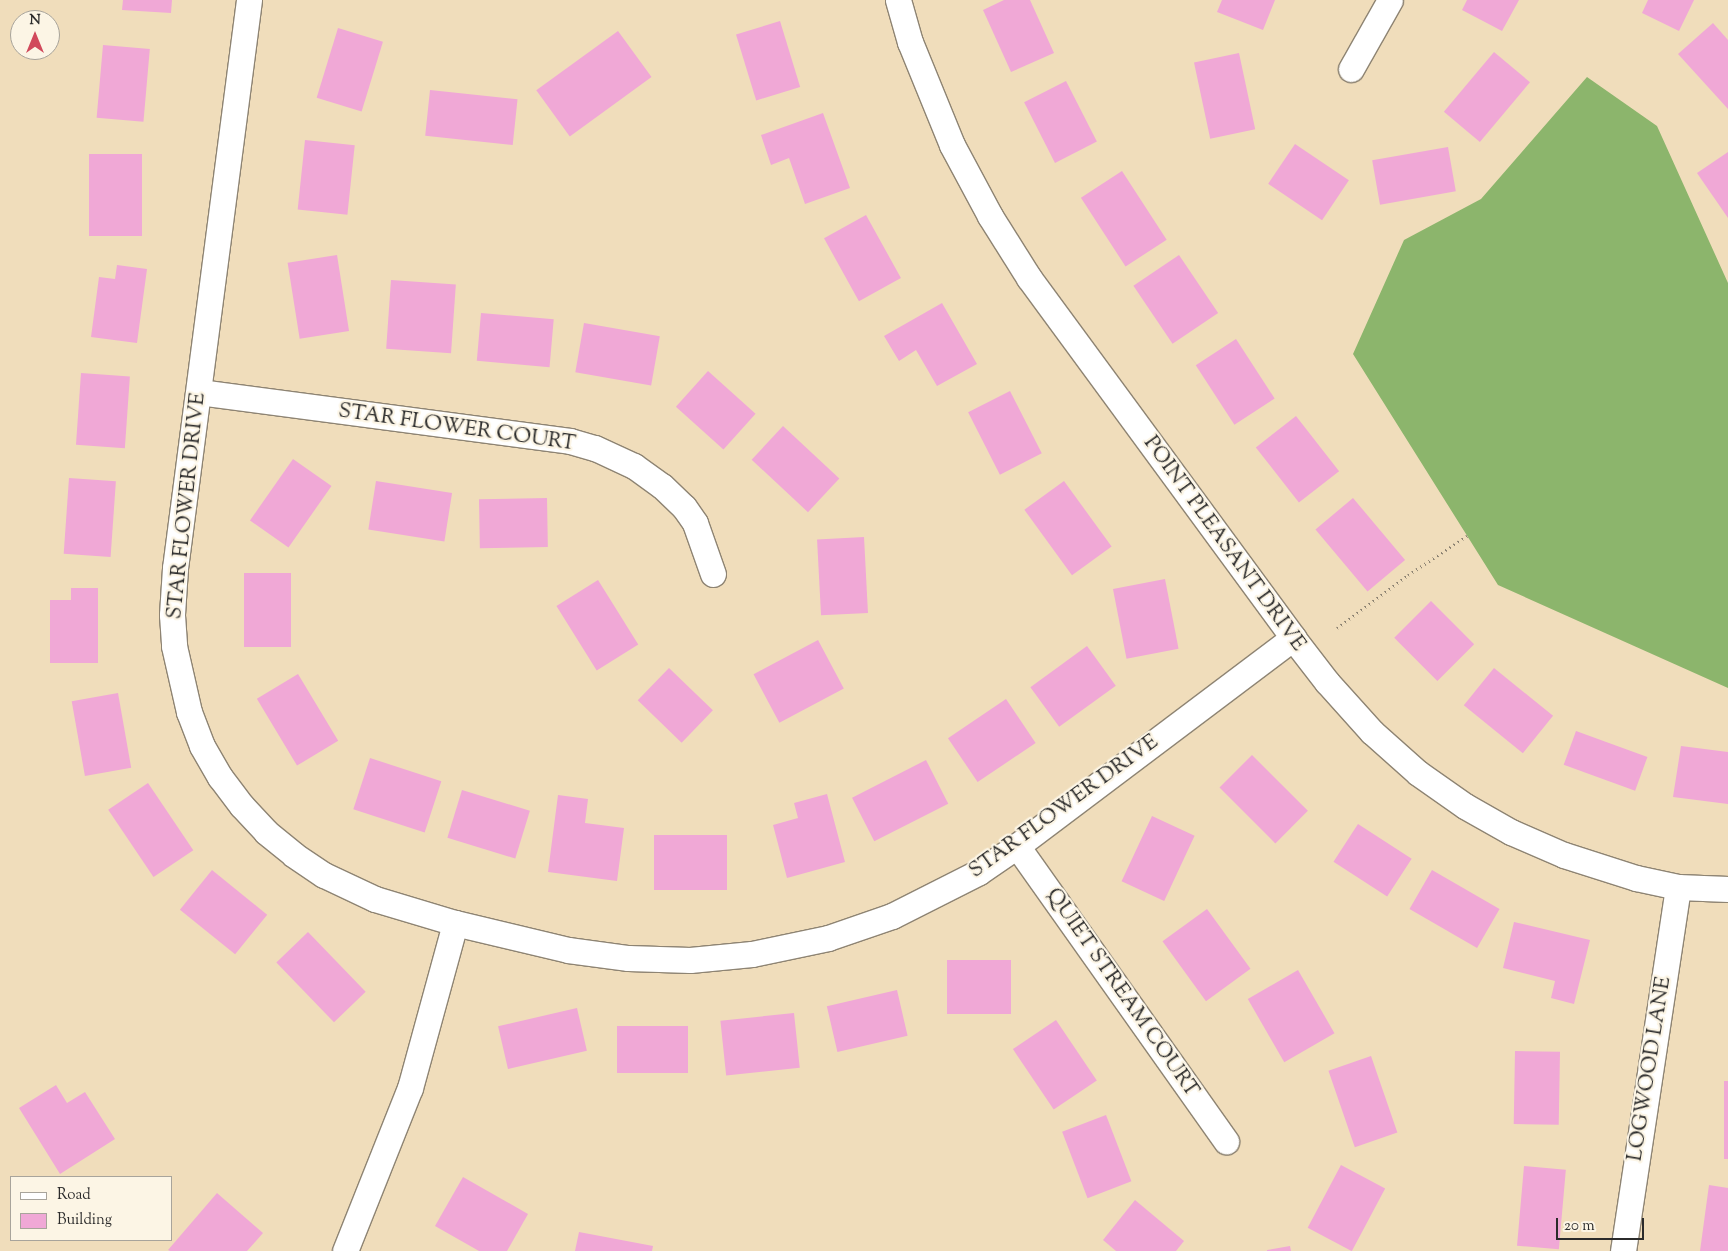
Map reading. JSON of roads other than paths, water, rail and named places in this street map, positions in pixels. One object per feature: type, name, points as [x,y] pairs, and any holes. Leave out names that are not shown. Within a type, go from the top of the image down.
[{"type":"street","name":"STAR FLOWER DRIVE","points":[[249,0],[176,568],[172,615],[174,646],[180,682],[189,712],[202,746],[220,777],[242,806],[266,832],[294,855],[324,875],[375,899],[455,923],[568,950],[628,958],[690,960],[752,954],[828,938],[892,916],[979,872],[1017,846],[1293,638]]},
{"type":"street","name":"POINT PLEASANT DRIVE","points":[[898,0],[910,42],[952,145],[990,216],[1029,278],[1293,638],[1327,682],[1372,732],[1418,773],[1465,806],[1511,832],[1564,855],[1636,878],[1678,887],[1728,890]]},
{"type":"street","points":[[1351,70],[1390,0]]},
{"type":"street","name":"STAR FLOWER COURT","points":[[199,392],[570,441],[595,448],[634,466],[662,486],[684,507],[695,523],[713,574]]},
{"type":"street","name":"QUIET STREAM COURT","points":[[1017,846],[1226,1141]]},
{"type":"street","name":"LOGWOOD LANE","points":[[1623,1251],[1678,887]]},
{"type":"street","points":[[345,1251],[410,1088],[455,923]]}]
